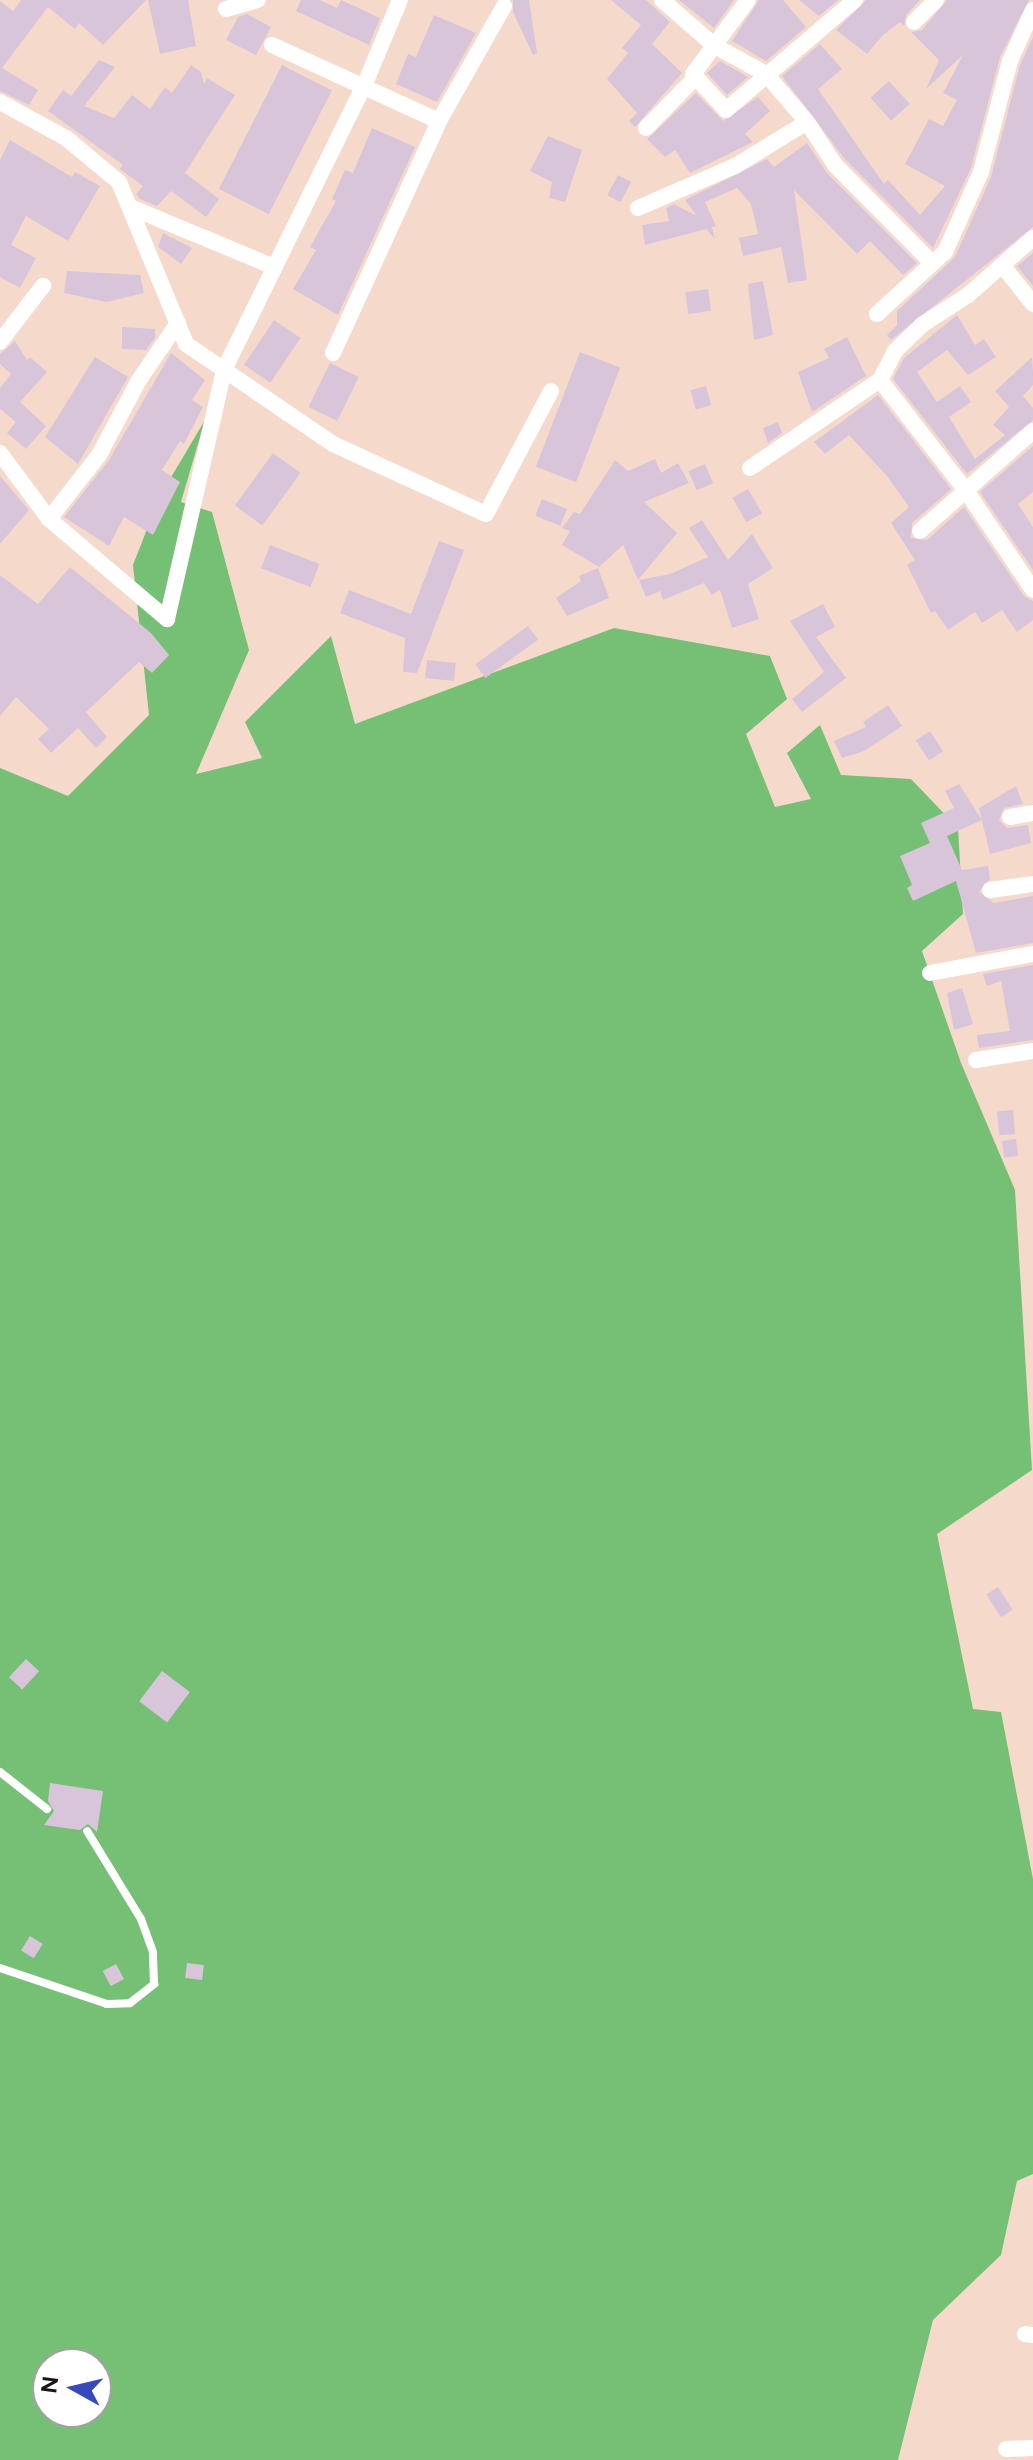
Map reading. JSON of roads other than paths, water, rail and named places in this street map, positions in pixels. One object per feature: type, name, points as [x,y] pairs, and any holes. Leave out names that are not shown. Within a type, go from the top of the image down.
[{"type":"street","points":[[226,9],[258,0]]},
{"type":"street","points":[[0,453],[49,519],[167,619],[224,370],[364,86],[400,0]]},
{"type":"street","points":[[662,0],[715,46],[766,74],[807,122],[835,165],[932,263]]},
{"type":"street","points":[[646,128],[696,77],[748,0]]},
{"type":"street","points":[[696,77],[726,110],[855,0]]},
{"type":"street","points":[[914,22],[936,0]]},
{"type":"street","points":[[333,353],[439,121],[504,6]]},
{"type":"street","points":[[877,314],[945,252],[981,172],[1010,61],[1033,10]]},
{"type":"street","points":[[272,45],[439,121]]},
{"type":"street","points":[[0,102],[96,160],[119,182],[186,344],[333,444],[486,514],[551,391]]},
{"type":"street","points":[[638,208],[735,166],[807,122]]},
{"type":"street","points":[[130,207],[274,267]]},
{"type":"street","points":[[750,468],[880,380],[895,351],[923,324],[968,295],[1033,238]]},
{"type":"street","points":[[1002,265],[1033,304]]},
{"type":"street","points":[[0,342],[43,286]]},
{"type":"street","points":[[49,519],[99,455],[139,380],[178,323]]},
{"type":"street","points":[[880,380],[967,492],[1033,590]]},
{"type":"street","points":[[920,531],[1033,431]]},
{"type":"street","points":[[1010,817],[1033,813]]},
{"type":"street","points":[[990,890],[1033,884]]},
{"type":"street","points":[[930,973],[1033,954]]},
{"type":"street","points":[[976,1060],[1033,1051]]},
{"type":"street","points":[[1006,2449],[1033,2448]]},
{"type":"lane","points":[[0,1772],[47,1809]]},
{"type":"lane","points":[[0,1968],[107,2004],[130,2003],[154,1984],[153,1952],[141,1919],[87,1831]]}]
